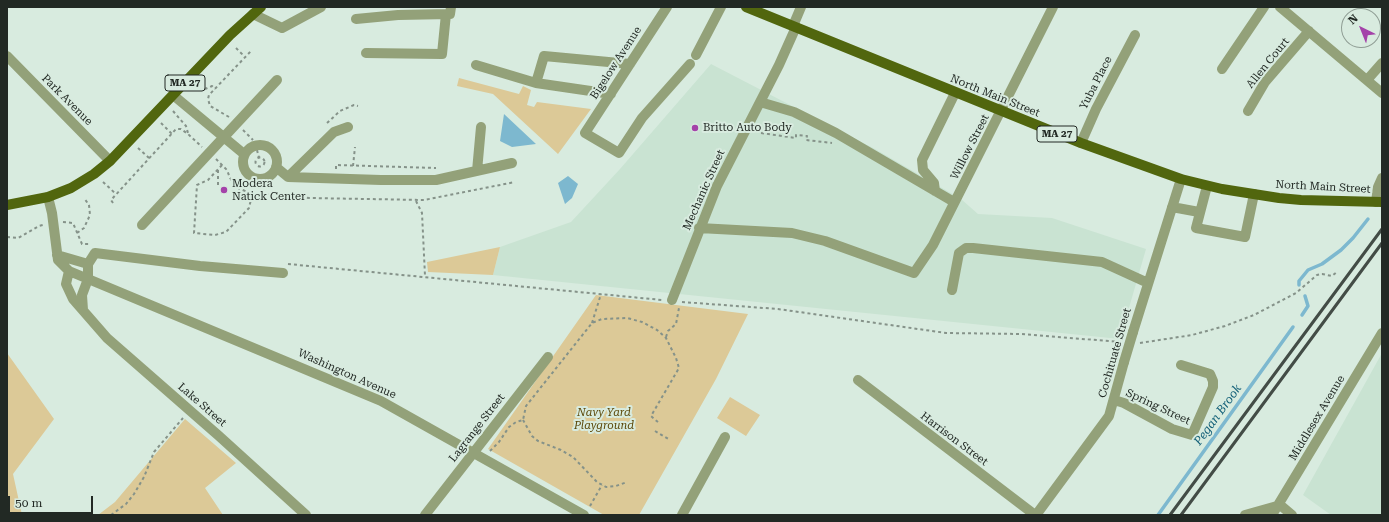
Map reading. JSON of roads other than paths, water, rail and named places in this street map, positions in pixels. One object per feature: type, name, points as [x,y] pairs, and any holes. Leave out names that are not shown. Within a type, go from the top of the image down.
[{"type":"main road","name":"MA 27","points":[[7,205],[48,197],[82,182],[110,161],[252,14],[261,7]]},
{"type":"main road","name":"North Main Street","points":[[746,7],[1001,112],[1181,179],[1207,186],[1301,200],[1380,202]]},
{"type":"street","points":[[252,14],[282,28],[321,7]]},
{"type":"street","name":"Bigelow Avenue","points":[[667,7],[585,133],[619,153],[642,118],[690,64]]},
{"type":"street","points":[[696,55],[721,7]]},
{"type":"street","name":"Mechanic Street","points":[[676,301],[699,228],[727,165],[760,102],[795,26],[801,7]]},
{"type":"street","name":"Willow Street","points":[[699,228],[792,233],[825,242],[914,273],[933,245],[1053,7]]},
{"type":"street","points":[[1222,69],[1264,7]]},
{"type":"street","points":[[1280,7],[1382,93]]},
{"type":"street","points":[[356,18],[449,10],[442,54],[366,53]]},
{"type":"street","name":"Allen Court","points":[[1248,111],[1265,82],[1310,31]]},
{"type":"street","name":"Yuba Place","points":[[1081,143],[1096,109],[1135,35]]},
{"type":"street","name":"Park Avenue","points":[[7,56],[110,161]]},
{"type":"street","points":[[536,83],[544,56],[630,64]]},
{"type":"street","points":[[1367,80],[1382,63]]},
{"type":"street","points":[[476,65],[536,83],[611,94]]},
{"type":"street","points":[[142,226],[222,137],[277,80]]},
{"type":"street","points":[[935,191],[934,182],[923,170],[922,160],[955,93]]},
{"type":"street","points":[[173,95],[244,154]]},
{"type":"street","points":[[760,102],[794,112],[836,133],[954,202]]},
{"type":"street","points":[[288,176],[334,132],[348,127]]},
{"type":"street","points":[[477,171],[481,127]]},
{"type":"street","points":[[264,145],[274,151],[276,156],[276,167],[270,176],[264,178],[253,178],[245,171],[243,166],[244,154],[252,146],[264,145]]},
{"type":"street","points":[[276,167],[288,176],[436,180],[512,163]]},
{"type":"street","points":[[1380,202],[1378,188],[1382,178]]},
{"type":"street","name":"Cochituate Street","points":[[1036,515],[1106,422],[1181,179]]},
{"type":"street","points":[[1207,186],[1196,228],[1245,237],[1254,194]]},
{"type":"street","points":[[48,197],[52,213],[58,260],[69,271],[88,279]]},
{"type":"street","points":[[1172,207],[1199,212]]},
{"type":"street","points":[[952,290],[959,253],[966,248],[1102,262],[1148,284]]},
{"type":"street","points":[[84,312],[82,295],[88,279],[88,264],[95,254],[200,266],[284,268]]},
{"type":"street","points":[[57,255],[88,264]]},
{"type":"street","name":"Lake Street","points":[[69,271],[67,279],[68,290],[84,312],[118,348],[191,411],[306,515]]},
{"type":"street","name":"Washington Avenue","points":[[88,279],[362,392],[412,417],[586,512]]},
{"type":"street","name":"Middlesex Avenue","points":[[1272,515],[1382,333]]},
{"type":"street","name":"Lagrange Street","points":[[425,515],[548,356]]},
{"type":"street","name":"Spring Street","points":[[1114,400],[1130,406],[1172,429],[1192,435],[1213,387],[1213,381],[1210,374],[1181,365]]},
{"type":"street","name":"Harrison Street","points":[[858,380],[1036,515]]},
{"type":"street","points":[[682,515],[725,437]]},
{"type":"street","points":[[1245,515],[1278,505],[1292,515]]},
{"type":"water","points":[[504,114],[536,144],[512,147],[500,141]]},
{"type":"water","points":[[568,176],[578,184],[572,198],[565,204],[558,183]]},
{"type":"waterway","name":"Pegan Brook","points":[[1299,285],[1299,281],[1308,270],[1322,264],[1341,250],[1368,219]]},
{"type":"waterway","name":"Pegan Brook","points":[[1302,315],[1308,306],[1305,296]]},
{"type":"waterway","name":"Pegan Brook","points":[[1158,515],[1293,327]]},
{"type":"railway","points":[[1170,515],[1382,229]]},
{"type":"railway","points":[[1181,515],[1382,243]]},
{"type":"place","name":"Britto Auto Body","points":[[695,128]]},
{"type":"place","name":"Modera Natick Center","points":[[224,190]]},
{"type":"park label","name":"Navy Yard Playground","points":[[604,419]]}]
